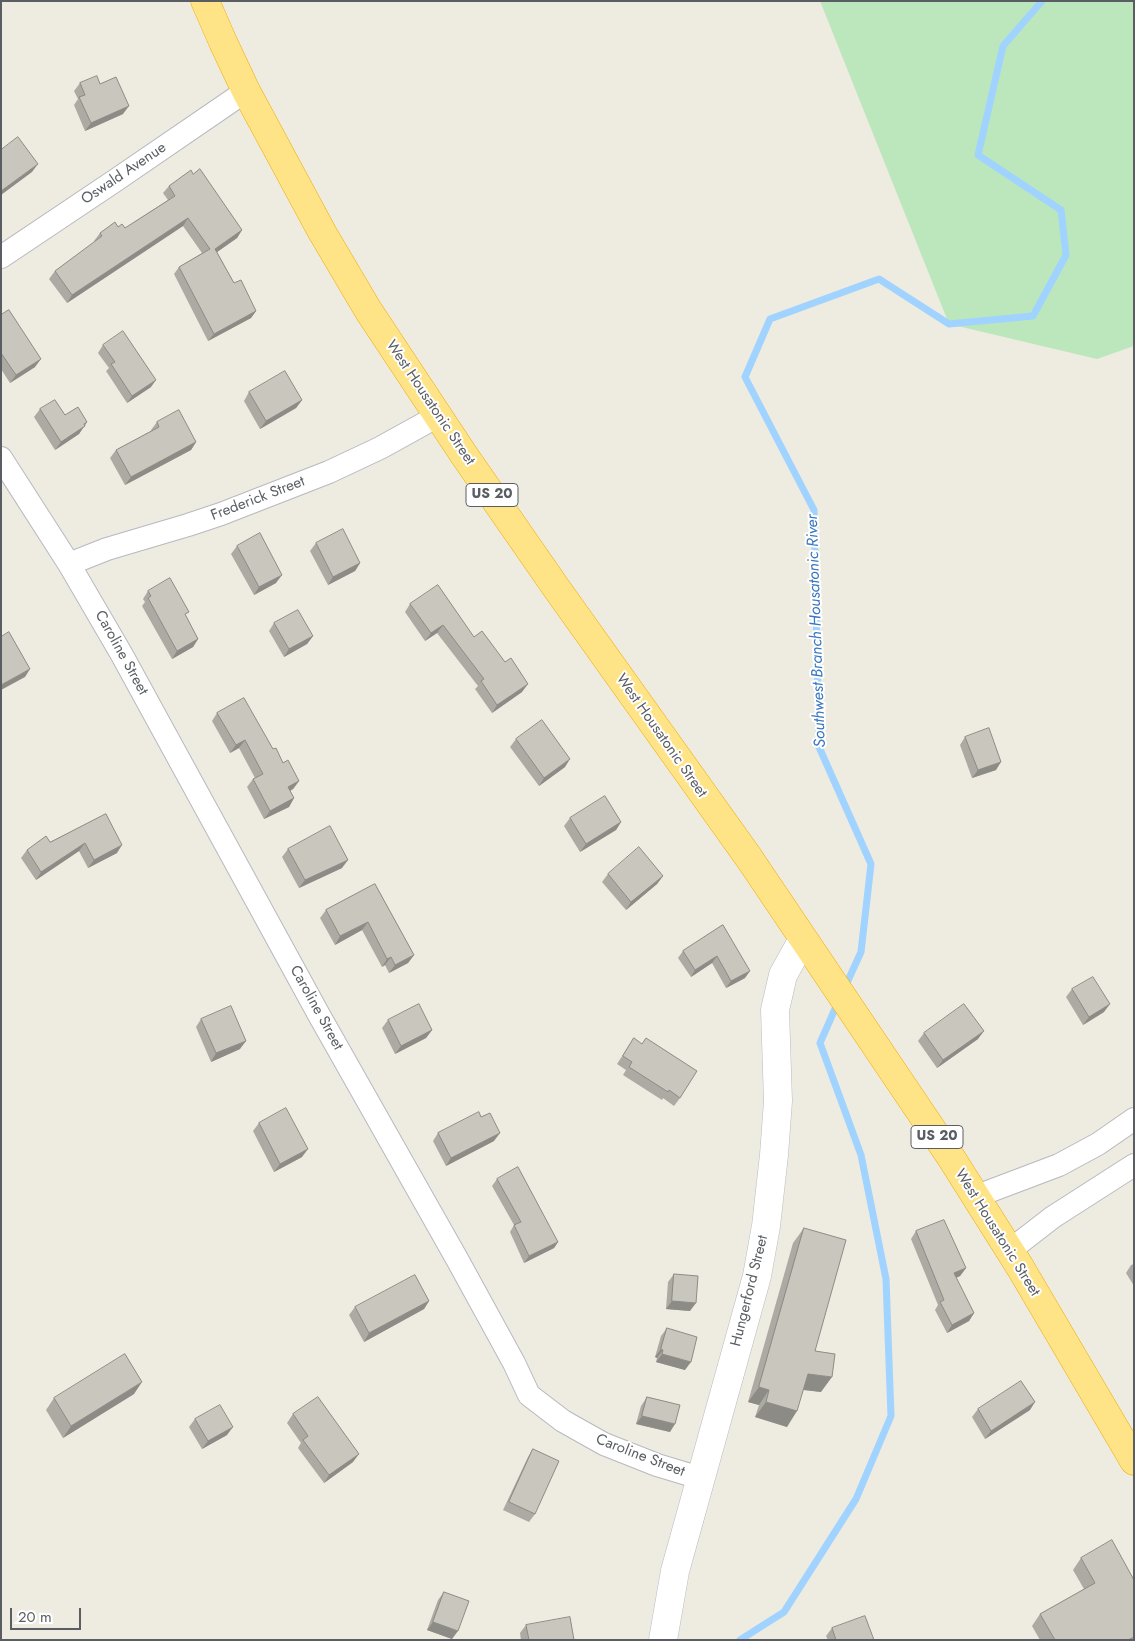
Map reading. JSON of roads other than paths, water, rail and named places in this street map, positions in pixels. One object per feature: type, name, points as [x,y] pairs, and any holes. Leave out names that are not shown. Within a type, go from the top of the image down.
[{"type":"highway","name":"West Housatonic Street","points":[[205,1],[222,42],[246,91],[322,232],[368,310],[557,589],[733,836],[863,1026],[976,1196],[1134,1461]]},
{"type":"street","name":"Oswald Avenue","points":[[1,257],[246,91]]},
{"type":"street","name":"Frederick Street","points":[[69,564],[107,549],[221,514],[329,472],[380,448],[438,416]]},
{"type":"street","name":"Caroline Street","points":[[1,458],[69,564],[122,655],[319,1015],[457,1259],[514,1363],[529,1395],[563,1421],[604,1444],[657,1465],[700,1478]]},
{"type":"street","name":"Hungerford Street","points":[[663,1640],[674,1571],[758,1268],[767,1218],[778,1101],[775,1010],[783,975],[803,939]]},
{"type":"street","points":[[976,1196],[1059,1165],[1098,1144],[1134,1120]]},
{"type":"street","points":[[1009,1251],[1053,1217],[1134,1165]]},
{"type":"waterway","name":"Southwest Branch Housatonic River","points":[[845,987],[861,952],[871,864],[819,747],[814,510],[745,377],[770,319],[879,279],[949,324],[1033,316],[1066,255],[1061,210],[978,155],[1003,46],[1042,1]]},
{"type":"waterway","name":"Southwest Branch Housatonic River","points":[[740,1640],[784,1612],[856,1499],[891,1416],[886,1279],[861,1155],[820,1043],[838,1002]]}]
